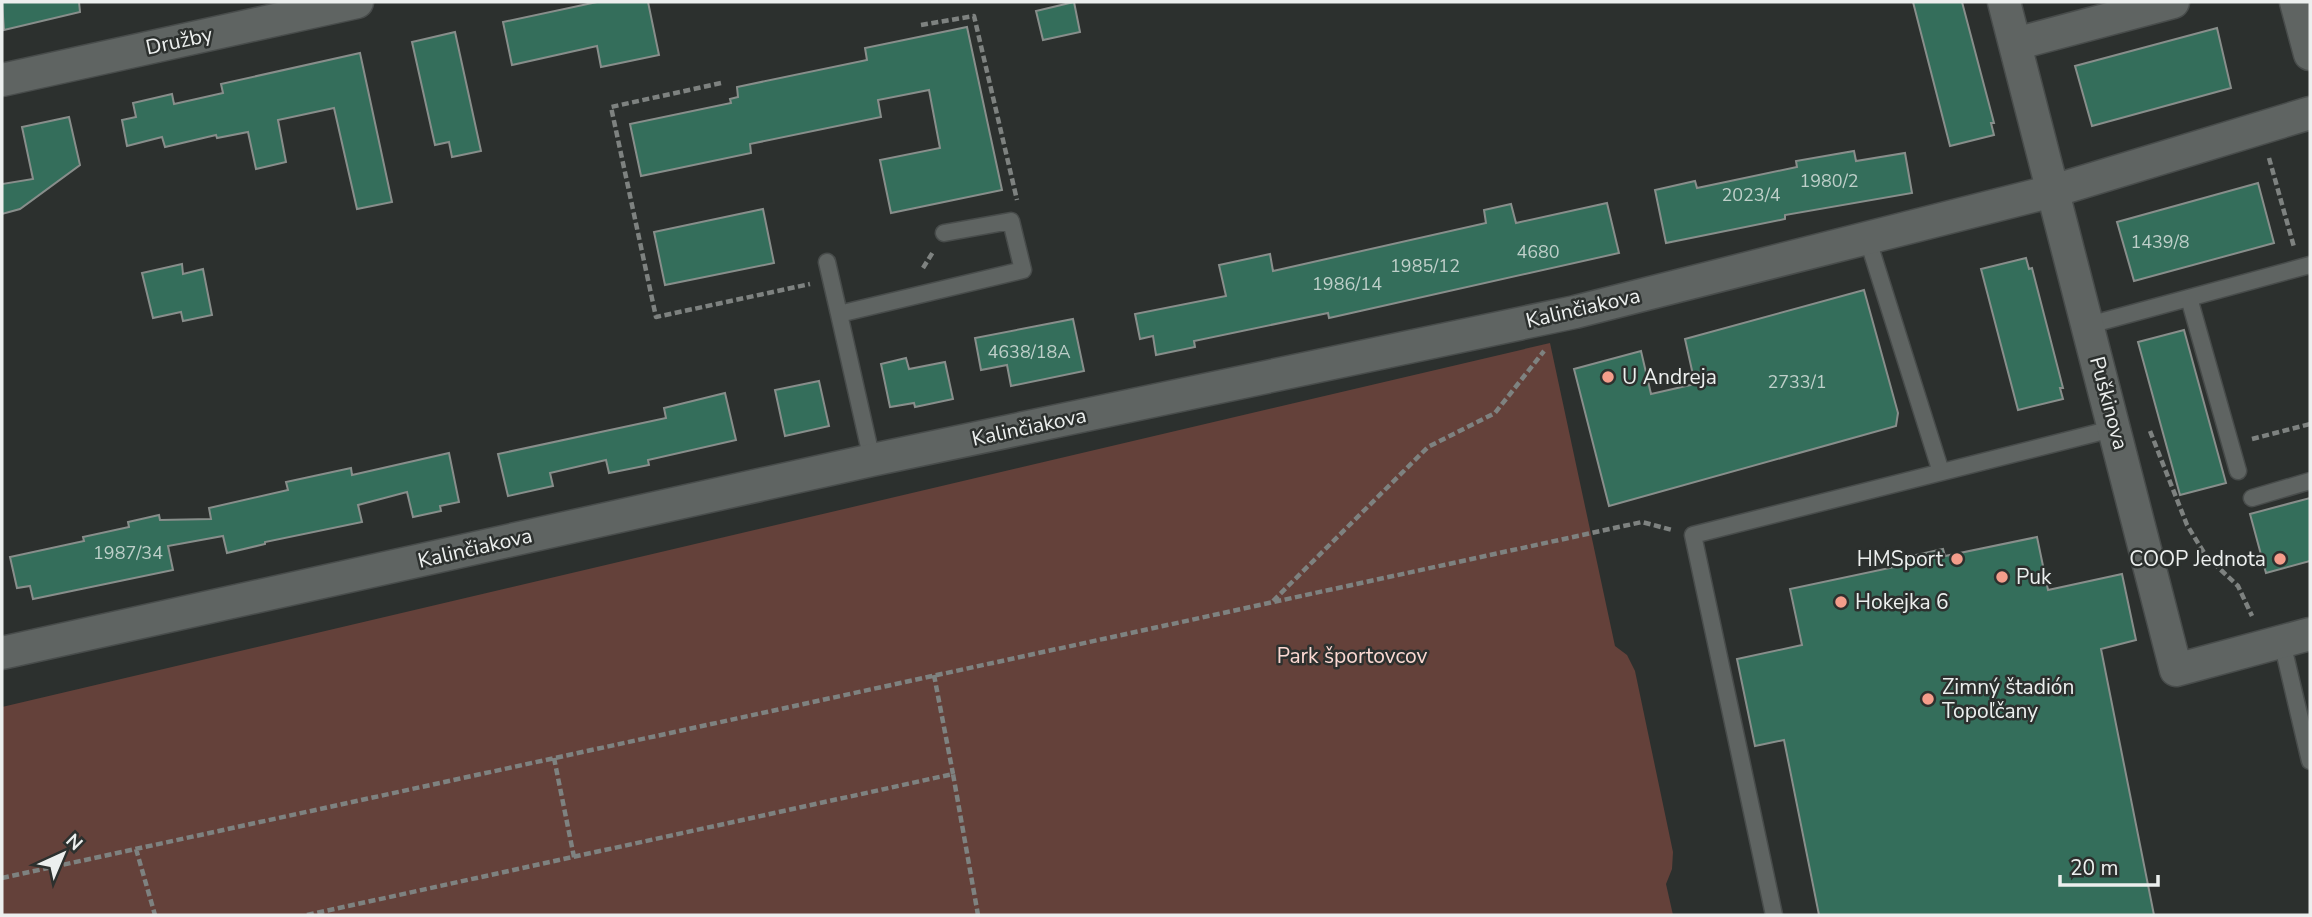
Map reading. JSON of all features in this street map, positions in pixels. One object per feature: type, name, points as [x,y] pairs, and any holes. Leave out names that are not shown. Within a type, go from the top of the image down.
[{"type":"street","name":"Družby","points":[[2,80],[357,2]]},
{"type":"street","name":"Puškinova","points":[[2004,2],[2176,670],[2285,641]]},
{"type":"street","points":[[2015,44],[2173,2]]},
{"type":"street","points":[[2296,2],[2310,54]]},
{"type":"street","name":"Kalinčiakova","points":[[2,653],[872,460],[1575,312],[2053,191],[2310,113]]},
{"type":"lane","points":[[839,314],[1023,270],[1011,221],[944,233]]},
{"type":"lane","points":[[1867,236],[1941,472]]},
{"type":"lane","points":[[827,262],[872,460]]},
{"type":"lane","points":[[2089,325],[2305,266]]},
{"type":"lane","points":[[2189,298],[2238,471]]},
{"type":"lane","points":[[1774,915],[1693,536],[2115,426]]},
{"type":"lane","points":[[2252,498],[2310,481]]},
{"type":"lane","points":[[2285,641],[2310,761]]},
{"type":"path","points":[[921,25],[974,16],[1017,201],[1011,221]]},
{"type":"path","points":[[721,83],[611,107],[656,317],[831,279]]},
{"type":"path","points":[[2261,128],[2305,266]]},
{"type":"path","points":[[1273,602],[1428,447],[1495,413],[1575,312]]},
{"type":"path","points":[[2115,426],[2139,421],[2148,427],[2187,525],[2206,556],[2238,586],[2285,641]]},
{"type":"path","points":[[2231,445],[2310,424]]},
{"type":"path","points":[[2,878],[1642,522],[1693,536]]},
{"type":"path","points":[[934,675],[978,915]]},
{"type":"path","points":[[554,758],[574,857]]},
{"type":"path","points":[[307,915],[953,774]]},
{"type":"path","points":[[136,849],[155,915]]},
{"type":"green space","name":"Park športovcov","points":[[1550,343],[1615,646],[1627,655],[1635,671],[1673,852],[1672,869],[1666,884],[1673,915],[2,915],[2,707]]},
{"type":"building","points":[[2,2],[79,2],[80,12],[4,30]]},
{"type":"building","points":[[597,2],[648,2],[659,55],[601,67],[597,46],[512,65],[503,22]]},
{"type":"building","points":[[1074,2],[1080,32],[1043,40],[1036,11]]},
{"type":"building","points":[[1913,2],[1962,2],[1994,123],[1991,123],[1994,135],[1950,146]]},
{"type":"building","points":[[967,27],[1002,190],[891,213],[880,160],[940,148],[929,90],[878,100],[881,117],[750,144],[751,153],[641,176],[630,124],[731,103],[730,99],[738,97],[737,87],[867,60],[865,48]]},
{"type":"building","points":[[2217,28],[2231,88],[2092,126],[2075,66]]},
{"type":"building","points":[[455,32],[481,151],[452,157],[449,142],[435,145],[412,42]]},
{"type":"building","points":[[360,53],[392,202],[357,209],[334,108],[278,120],[286,162],[256,169],[248,132],[217,138],[216,135],[165,147],[162,137],[127,146],[122,120],[136,117],[133,103],[172,94],[174,104],[223,93],[221,84]]},
{"type":"building","points":[[69,117],[80,165],[20,209],[2,214],[2,184],[33,179],[22,127]]},
{"type":"building","points":[[1854,151],[1856,161],[1905,153],[1912,193],[1785,215],[1785,219],[1666,243],[1655,190],[1695,181],[1697,188],[1797,167],[1796,161]]},
{"type":"building","points":[[2258,183],[2274,243],[2134,281],[2117,222]]},
{"type":"building","points":[[1607,203],[1619,253],[1329,318],[1328,313],[1194,341],[1195,347],[1156,355],[1153,336],[1140,339],[1135,314],[1226,296],[1219,265],[1270,254],[1273,271],[1486,223],[1484,210],[1511,204],[1516,223]]},
{"type":"building","points":[[763,209],[774,263],[665,285],[654,232]]},
{"type":"building","points":[[2026,258],[2029,269],[2032,268],[2063,388],[2060,388],[2063,399],[2018,410],[1981,269]]},
{"type":"building","points":[[182,264],[183,274],[203,269],[212,315],[183,321],[181,312],[153,318],[142,273]]},
{"type":"building","points":[[1864,290],[1898,413],[1896,426],[1609,506],[1574,369],[1641,351],[1651,394],[1695,384],[1685,339]]},
{"type":"building","points":[[1073,319],[1084,371],[1011,386],[1007,365],[981,370],[975,338]]},
{"type":"building","points":[[2184,330],[2226,483],[2180,495],[2138,342]]},
{"type":"building","points":[[906,358],[909,369],[945,362],[953,399],[915,407],[914,403],[890,407],[881,364]]},
{"type":"building","points":[[819,381],[829,426],[785,436],[775,390]]},
{"type":"building","points":[[725,393],[736,440],[648,460],[649,465],[609,473],[606,460],[550,473],[553,486],[508,496],[498,454],[666,418],[664,408]]},
{"type":"building","points":[[449,453],[459,502],[440,506],[441,511],[413,517],[407,492],[358,505],[362,522],[265,542],[227,553],[223,536],[168,546],[173,570],[33,599],[30,586],[17,588],[10,557],[84,541],[83,537],[129,527],[128,522],[159,515],[160,520],[211,519],[209,508],[288,490],[286,482],[351,468],[352,475]]},
{"type":"building","points":[[2310,498],[2310,561],[2266,573],[2250,514]]},
{"type":"building","name":"Zimný štadión Topoľčany","points":[[2037,537],[2048,590],[2122,574],[2136,640],[2101,649],[2154,915],[1819,915],[1784,740],[1755,746],[1737,659],[1802,645],[1790,589],[1899,566],[1898,559],[1943,549],[1945,556]]},
{"type":"place","name":"U Andreja","points":[[1608,377]]},
{"type":"place","name":"HMSport","points":[[1957,559]]},
{"type":"place","name":"COOP Jednota","points":[[2280,559]]},
{"type":"place","name":"Puk","points":[[2002,577]]},
{"type":"place","name":"Hokejka 6","points":[[1841,602]]},
{"type":"place","name":"Zimný štadión Topoľčany","points":[[1928,699]]}]
